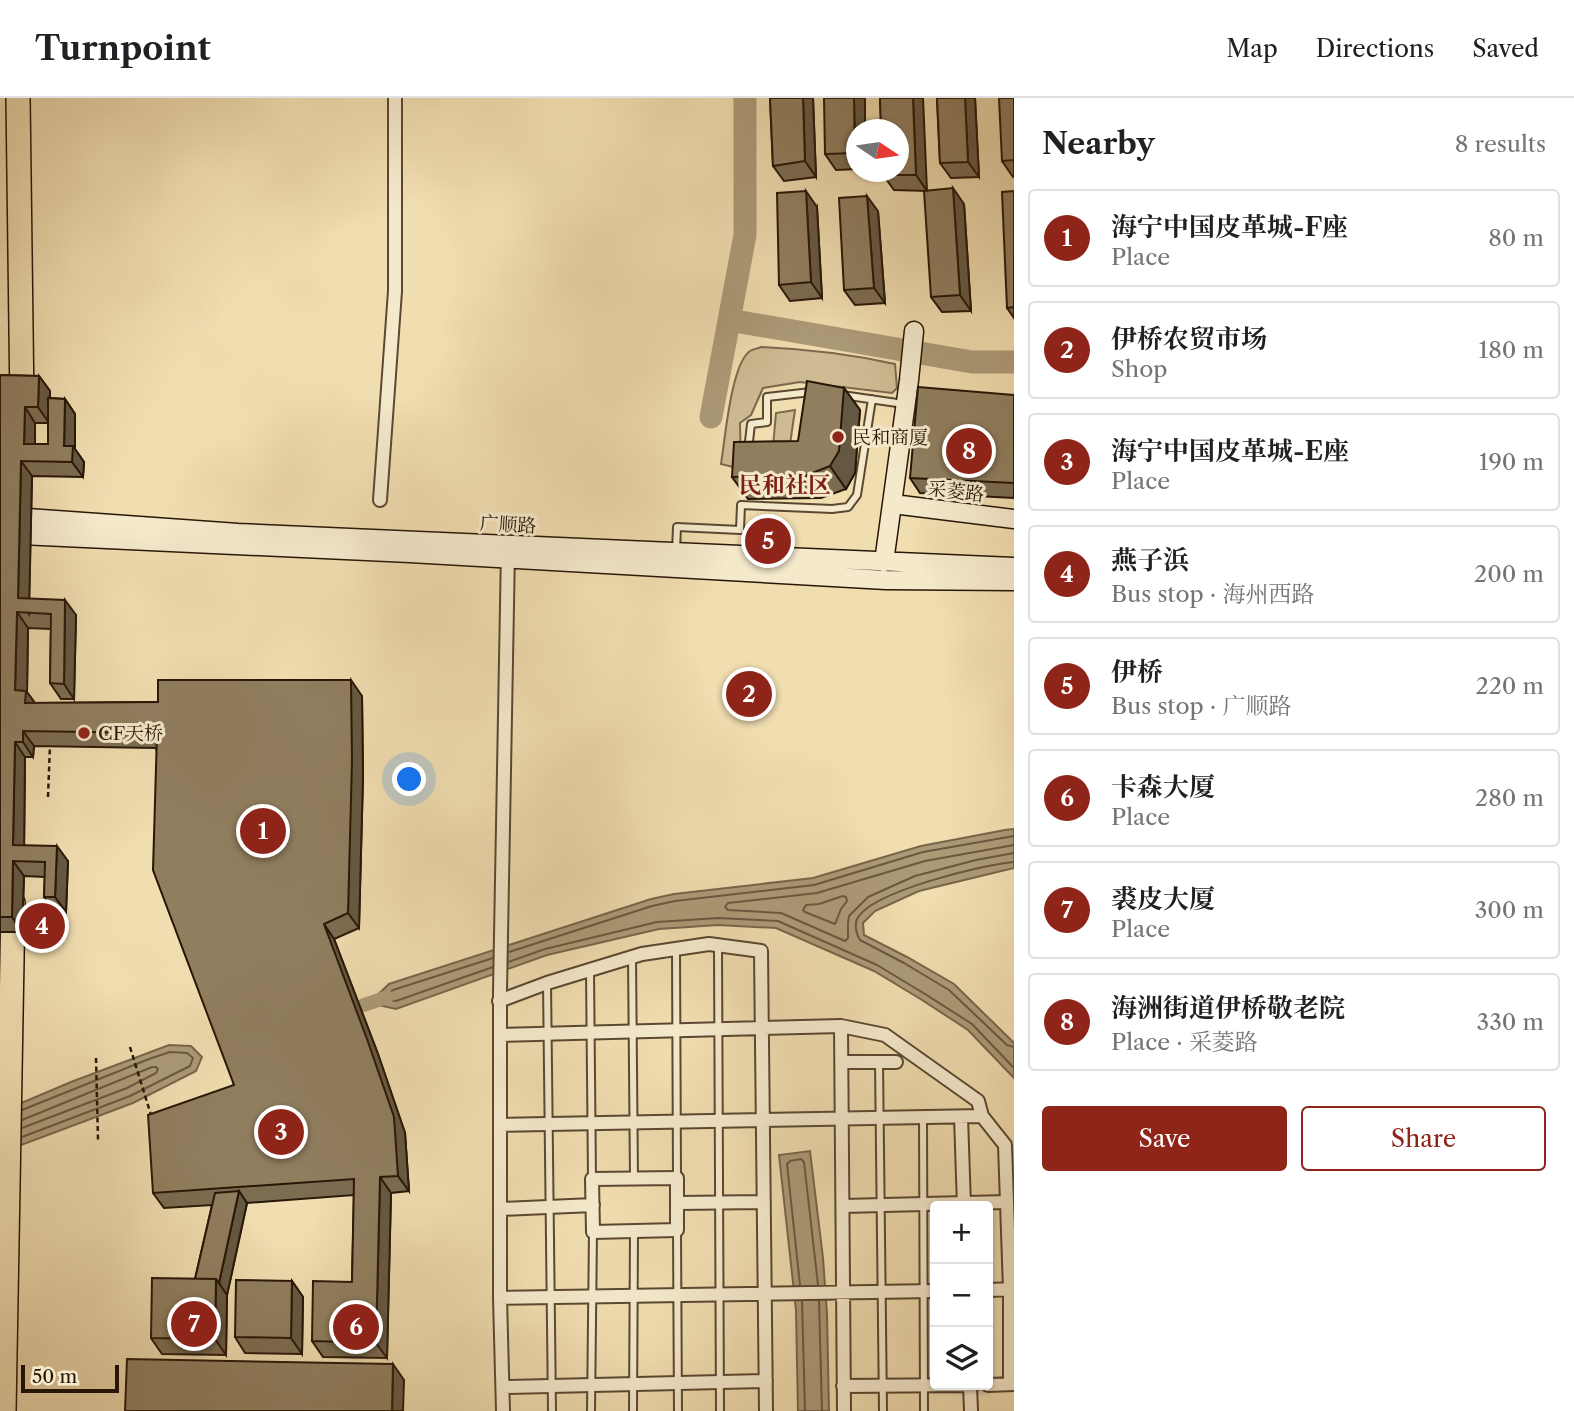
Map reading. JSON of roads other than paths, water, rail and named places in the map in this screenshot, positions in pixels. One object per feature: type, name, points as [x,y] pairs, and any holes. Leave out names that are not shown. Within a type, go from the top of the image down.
[{"type":"highway","points":[[18,98],[22,423]]},
{"type":"highway","points":[[13,521],[20,562]]},
{"type":"highway","points":[[4,1411],[13,888]]},
{"type":"main road","points":[[884,562],[914,331]]},
{"type":"main road","name":"采菱路","points":[[892,504],[1014,519]]},
{"type":"main road","name":"广顺路","points":[[13,521],[675,560],[884,562],[1014,567]]},
{"type":"main road","name":"广顺路","points":[[675,560],[886,580],[1014,581]]},
{"type":"street","points":[[380,500],[395,291],[395,98]]},
{"type":"street","points":[[503,1411],[499,996],[508,552]]},
{"type":"street","points":[[499,996],[632,957],[676,949],[709,944],[761,951],[764,1202],[771,1294],[766,1411]]},
{"type":"street","points":[[500,1035],[841,1026],[885,1035],[978,1101],[982,1116],[1006,1146],[1012,1289],[1012,1384],[993,1385]]},
{"type":"street","points":[[841,1026],[844,1411]]},
{"type":"street","points":[[842,1062],[896,1062]]},
{"type":"street","points":[[500,1125],[982,1116]]},
{"type":"street","points":[[961,1117],[964,1201]]},
{"type":"street","points":[[677,1178],[677,1230],[593,1231],[592,1180],[634,1179],[677,1178]]},
{"type":"street","points":[[677,1203],[764,1202]]},
{"type":"street","points":[[993,1203],[1007,1202]]},
{"type":"street","points":[[843,1206],[930,1204]]},
{"type":"street","points":[[500,1209],[593,1205]]},
{"type":"street","points":[[993,1290],[1012,1289]]},
{"type":"street","points":[[500,1298],[929,1291]]},
{"type":"street","points":[[503,1387],[766,1381]]},
{"type":"street","points":[[843,1387],[930,1385]]},
{"type":"street","points":[[971,1390],[971,1411]]},
{"type":"lane","points":[[747,461],[751,424],[766,422],[767,397],[814,391],[813,404]]},
{"type":"lane","points":[[837,394],[906,404]]},
{"type":"lane","points":[[675,560],[677,527],[740,530],[741,505],[832,509],[848,507],[857,495],[872,400]]},
{"type":"lane","points":[[718,945],[720,1411]]},
{"type":"lane","points":[[676,949],[677,1178]]},
{"type":"lane","points":[[632,957],[634,1179]]},
{"type":"lane","points":[[590,970],[592,1180]]},
{"type":"lane","points":[[547,983],[552,1411]]},
{"type":"lane","points":[[879,1062],[883,1411]]},
{"type":"lane","points":[[923,1117],[923,1204],[929,1291],[923,1411]]},
{"type":"lane","points":[[677,1230],[678,1411]]},
{"type":"lane","points":[[592,1411],[593,1231]]},
{"type":"lane","points":[[633,1411],[634,1231]]},
{"type":"water","points":[[1014,829],[1014,868],[919,891],[875,911],[863,923],[864,935],[954,984],[1014,1043],[1014,1078],[968,1030],[922,1000],[874,971],[776,928],[718,925],[659,929],[547,955],[396,1009],[369,1003],[389,984],[651,899],[813,878],[921,846]]},
{"type":"water","points":[[169,1045],[191,1046],[202,1057],[196,1071],[133,1103],[0,1153],[0,1112]]},
{"type":"water","points":[[810,1151],[823,1258],[829,1411],[798,1411],[796,1310],[779,1155]]},
{"type":"waterway","points":[[711,417],[745,235],[745,98]]},
{"type":"waterway","points":[[729,320],[972,362],[1014,362]]},
{"type":"waterway","points":[[364,1005],[387,997]]},
{"type":"place","name":"民和商厦","points":[[838,437]]},
{"type":"place","name":"海洲街道伊桥敬老院","points":[[969,451]]},
{"type":"place","name":"伊桥","points":[[768,541]]},
{"type":"place","name":"伊桥农贸市场","points":[[749,694]]},
{"type":"place","name":"CF天桥","points":[[84,733]]},
{"type":"place","name":"海宁中国皮革城-F座","points":[[263,831]]},
{"type":"place","name":"燕子浜","points":[[42,926]]},
{"type":"place","name":"海宁中国皮革城-E座","points":[[281,1132]]},
{"type":"place","name":"裘皮大厦","points":[[194,1324]]},
{"type":"place","name":"卡森大厦","points":[[356,1327]]},
{"type":"district","name":"民和社区","points":[[785,485]]}]
